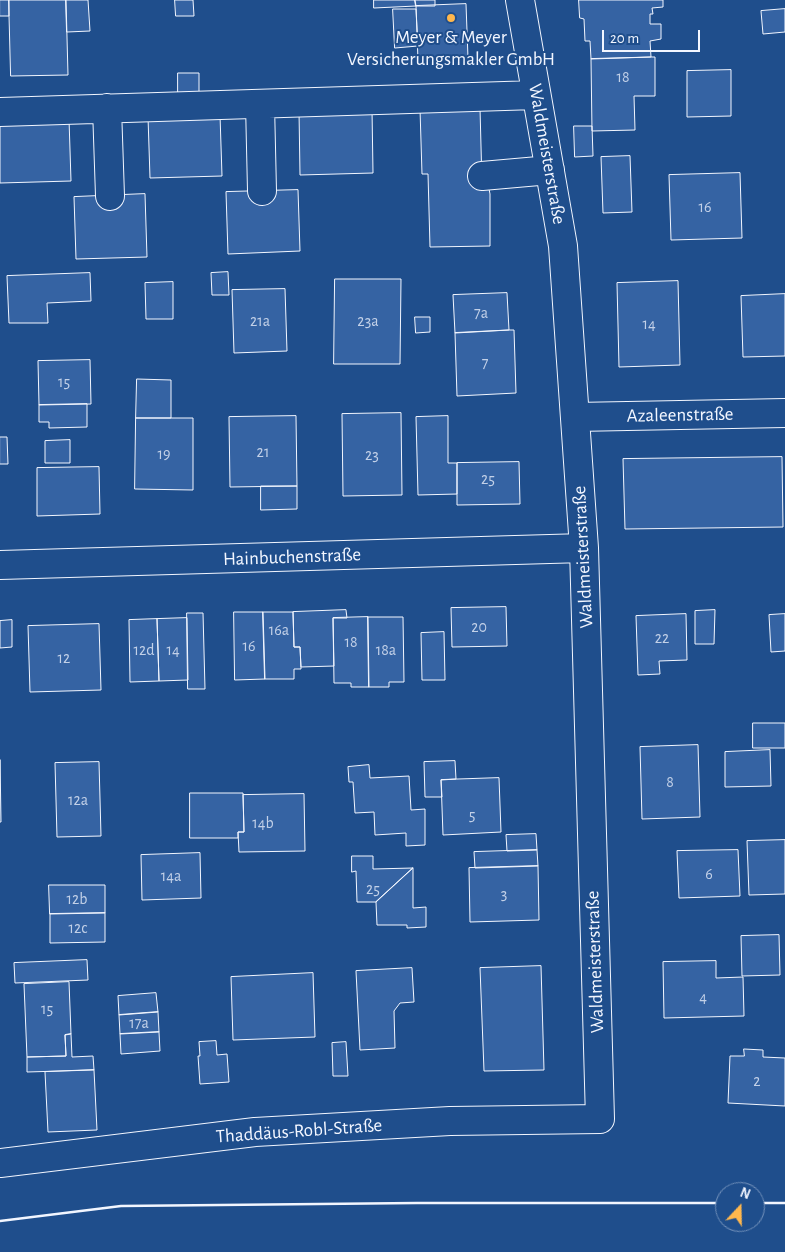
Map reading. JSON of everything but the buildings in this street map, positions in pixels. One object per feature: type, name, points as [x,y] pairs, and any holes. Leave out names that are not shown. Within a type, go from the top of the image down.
[{"type":"street","name":"Waldmeisterstraße","points":[[520,0],[563,246],[584,548],[600,1119]]},
{"type":"street","points":[[0,112],[31,116],[107,108],[185,111],[260,104],[330,106],[536,95]]},
{"type":"street","points":[[260,104],[262,191]]},
{"type":"street","points":[[107,108],[110,196]]},
{"type":"street","points":[[482,176],[550,170]]},
{"type":"street","name":"Azaleenstraße","points":[[575,417],[785,413]]},
{"type":"street","name":"Hainbuchenstraße","points":[[0,565],[584,548]]},
{"type":"street","name":"Thaddäus-Robl-Straße","points":[[0,1163],[255,1132],[450,1121],[600,1119]]},
{"type":"wall","points":[[0,1221],[121,1206],[417,1203],[715,1203]]},
{"type":"wall","points":[[765,1203],[785,1203]]},
{"type":"place","name":"Meyer & Meyer Versicherungsmakler GmbH","points":[[451,18]]}]
